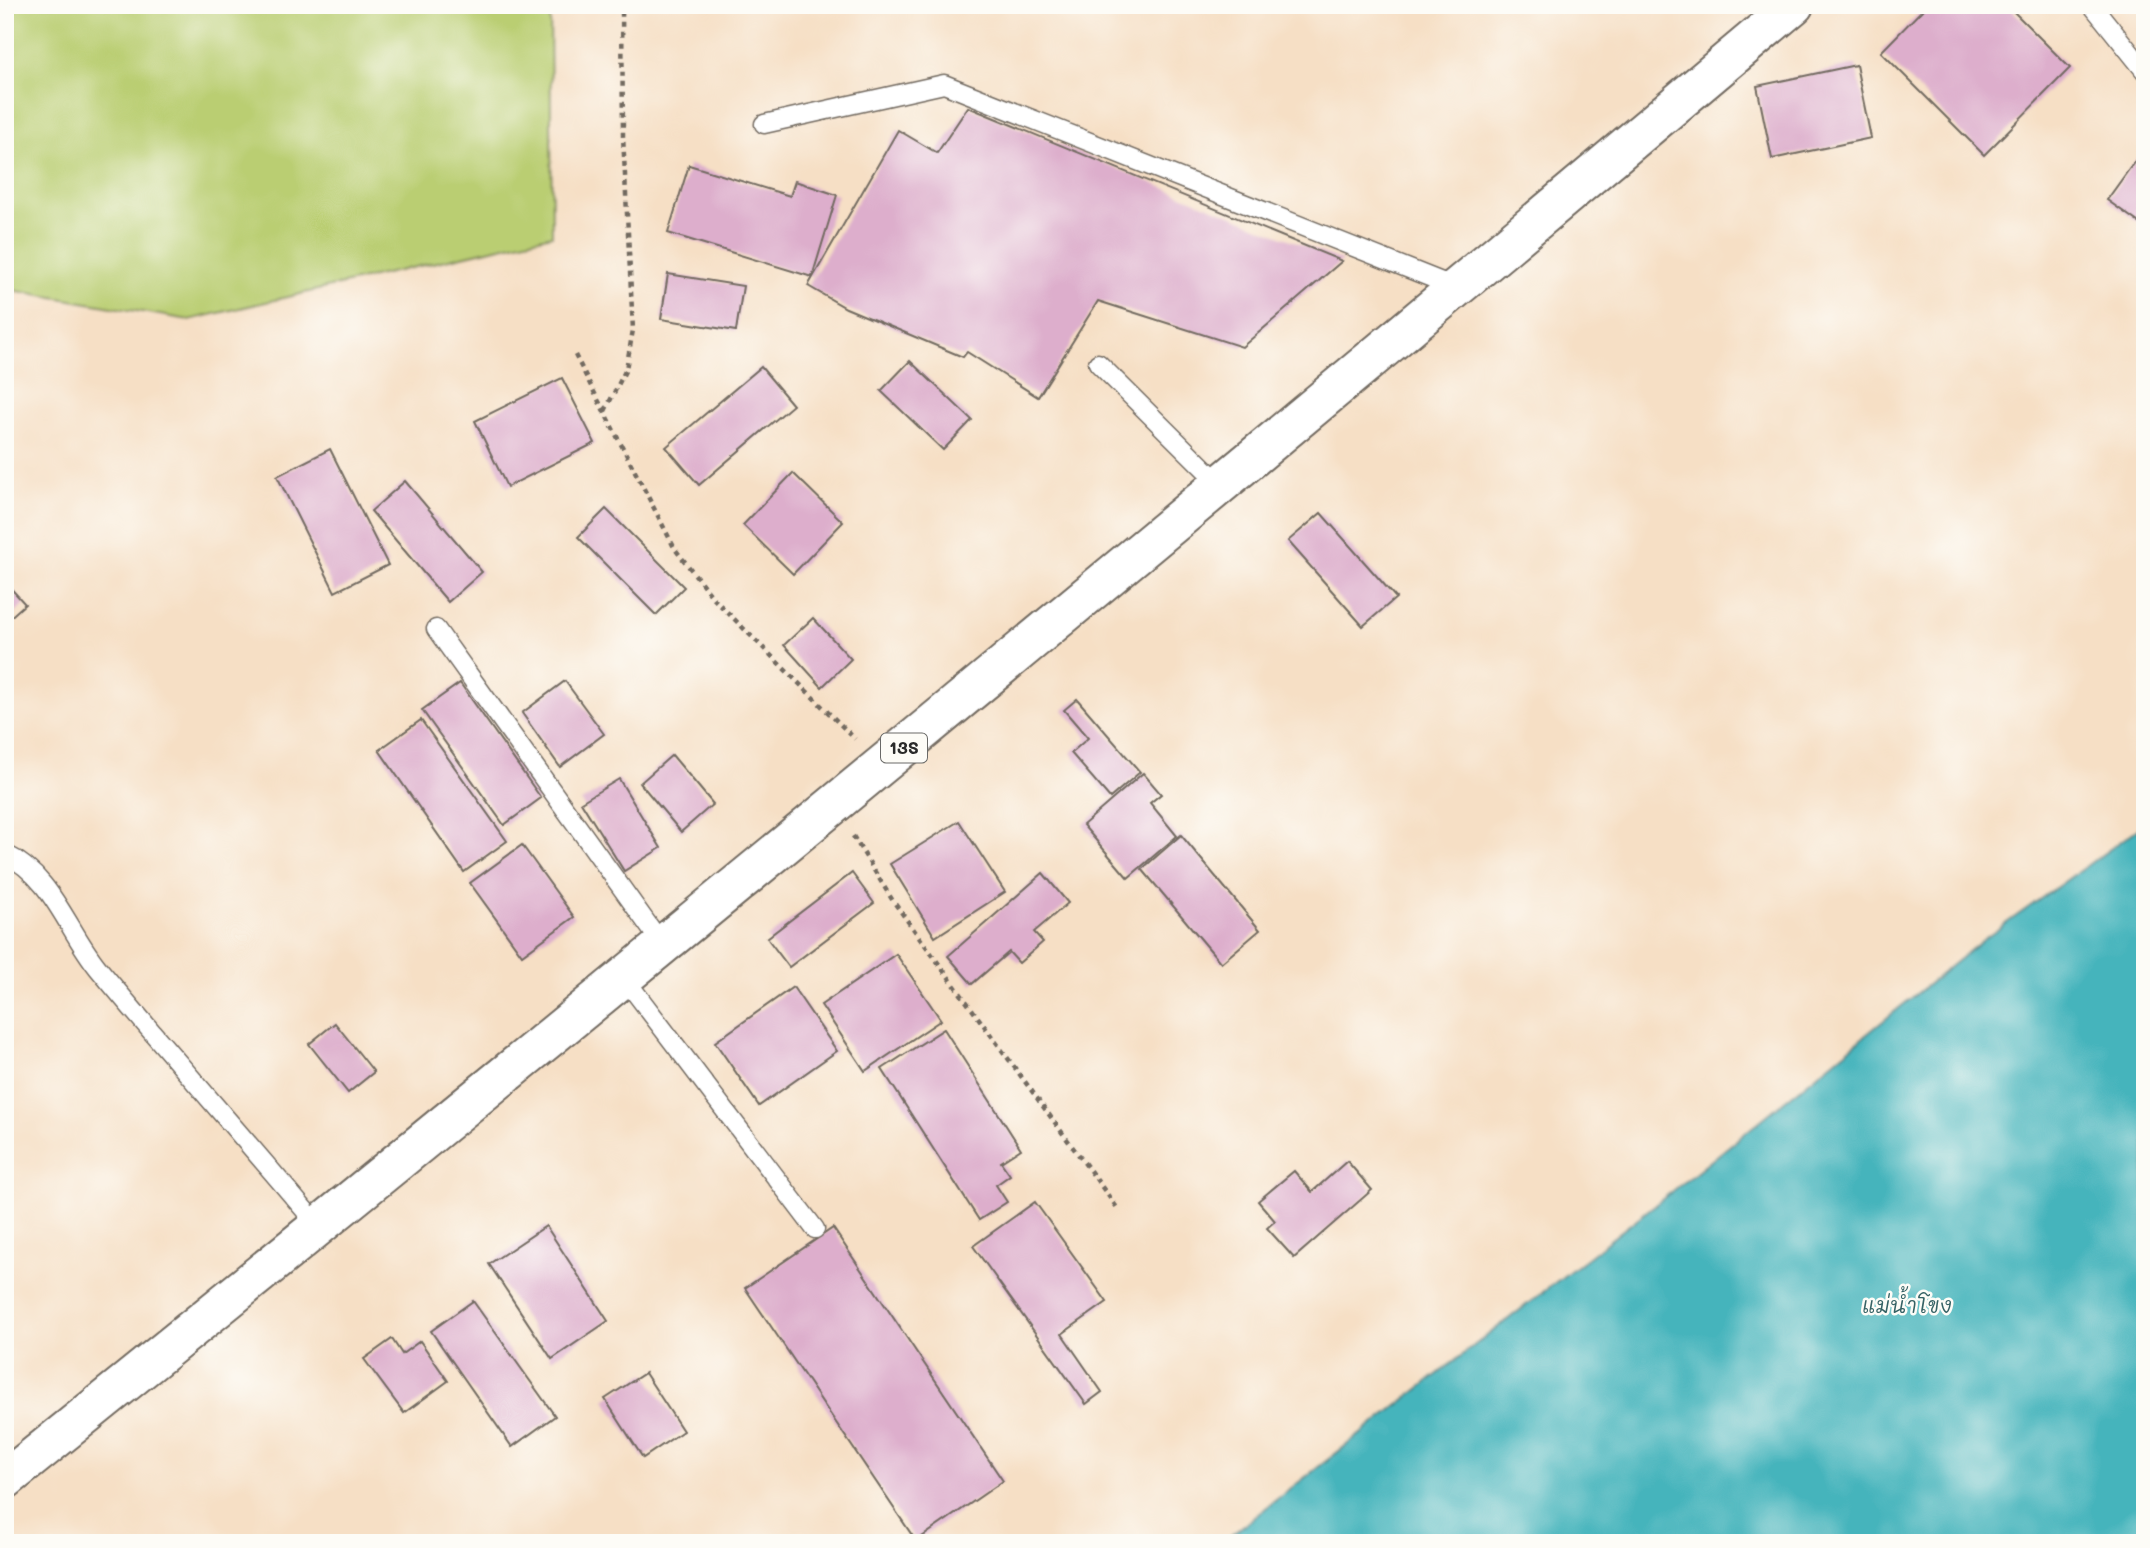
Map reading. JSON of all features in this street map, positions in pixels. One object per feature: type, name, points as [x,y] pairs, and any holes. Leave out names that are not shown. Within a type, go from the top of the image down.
[{"type":"highway","name":"13S","points":[[5,1480],[835,806],[1457,288],[1778,10]]},
{"type":"lane","points":[[2092,5],[2145,71]]},
{"type":"lane","points":[[764,124],[944,84],[1457,288]]},
{"type":"lane","points":[[1098,363],[1221,485]]},
{"type":"lane","points":[[436,629],[664,947]]},
{"type":"lane","points":[[5,855],[22,862],[49,891],[96,965],[319,1227]]},
{"type":"lane","points":[[625,979],[815,1228]]},
{"type":"path","points":[[604,412],[625,369],[633,330],[623,136],[622,5]]},
{"type":"path","points":[[575,355],[675,549],[714,599],[883,766]]},
{"type":"path","points":[[835,806],[892,901],[1118,1209]]},
{"type":"green space","points":[[5,5],[550,5],[552,235],[189,320],[5,289]]},
{"type":"water","name":"แม่น้ำโขง","points":[[2145,824],[2145,1543],[1221,1543],[1692,1176],[1983,940]]},
{"type":"building","points":[[1927,5],[2007,5],[2070,68],[1984,155],[1881,52]]},
{"type":"building","points":[[1856,65],[1871,138],[1772,159],[1757,86]]},
{"type":"building","points":[[968,107],[1342,261],[1242,347],[1098,301],[1038,397],[967,352],[963,357],[846,308],[808,286],[898,130],[937,153]]},
{"type":"building","points":[[2145,147],[2145,227],[2107,200]]},
{"type":"building","points":[[689,165],[790,196],[795,181],[837,195],[812,277],[668,233]]},
{"type":"building","points":[[668,274],[743,286],[736,331],[661,319]]},
{"type":"building","points":[[910,361],[972,420],[943,450],[881,391]]},
{"type":"building","points":[[761,367],[793,405],[699,485],[666,447]]},
{"type":"building","points":[[562,378],[595,443],[507,487],[475,421]]},
{"type":"building","points":[[330,449],[388,565],[335,592],[277,476]]},
{"type":"building","points":[[793,473],[843,522],[793,574],[743,525]]},
{"type":"building","points":[[405,481],[482,572],[448,602],[371,511]]},
{"type":"building","points":[[606,509],[684,587],[656,615],[578,537]]},
{"type":"building","points":[[1321,513],[1396,598],[1363,626],[1288,541]]},
{"type":"building","points":[[5,582],[25,604],[5,622]]},
{"type":"building","points":[[813,618],[851,659],[822,687],[784,645]]},
{"type":"building","points":[[565,681],[604,734],[560,767],[522,713]]},
{"type":"building","points":[[460,683],[541,798],[504,825],[422,710]]},
{"type":"building","points":[[1077,699],[1140,772],[1110,798],[1071,753],[1088,738],[1064,710]]},
{"type":"building","points":[[421,720],[507,841],[464,872],[379,750]]},
{"type":"building","points":[[672,755],[713,804],[681,832],[640,783]]},
{"type":"building","points":[[1143,773],[1161,794],[1150,803],[1177,836],[1128,878],[1083,825]]},
{"type":"building","points":[[619,779],[661,848],[624,871],[581,802]]},
{"type":"building","points":[[959,821],[1005,892],[935,937],[890,864]]},
{"type":"building","points":[[1181,835],[1260,930],[1221,963],[1142,869]]},
{"type":"building","points":[[522,845],[574,917],[522,955],[470,883]]},
{"type":"building","points":[[852,873],[874,903],[789,967],[767,938]]},
{"type":"building","points":[[1043,873],[1068,903],[1034,932],[1043,942],[1019,963],[1009,952],[972,984],[948,956]]},
{"type":"building","points":[[896,954],[941,1020],[865,1071],[821,1005]]},
{"type":"building","points":[[793,987],[837,1051],[759,1106],[715,1042]]},
{"type":"building","points":[[335,1023],[374,1072],[348,1093],[309,1044]]},
{"type":"building","points":[[944,1029],[1021,1149],[1001,1162],[1010,1175],[996,1185],[1007,1202],[979,1220],[882,1069]]},
{"type":"building","points":[[1347,1161],[1372,1190],[1294,1258],[1267,1228],[1275,1221],[1258,1201],[1294,1171],[1312,1192]]},
{"type":"building","points":[[1035,1202],[1107,1302],[1062,1334],[1102,1392],[1086,1404],[973,1246]]},
{"type":"building","points":[[546,1226],[608,1321],[552,1359],[489,1264]]},
{"type":"building","points":[[833,1228],[1003,1481],[916,1541],[745,1288]]},
{"type":"building","points":[[473,1301],[555,1416],[512,1447],[431,1331]]},
{"type":"building","points":[[392,1339],[402,1354],[420,1341],[448,1381],[404,1413],[364,1359]]},
{"type":"building","points":[[645,1373],[683,1431],[643,1458],[605,1399]]}]
